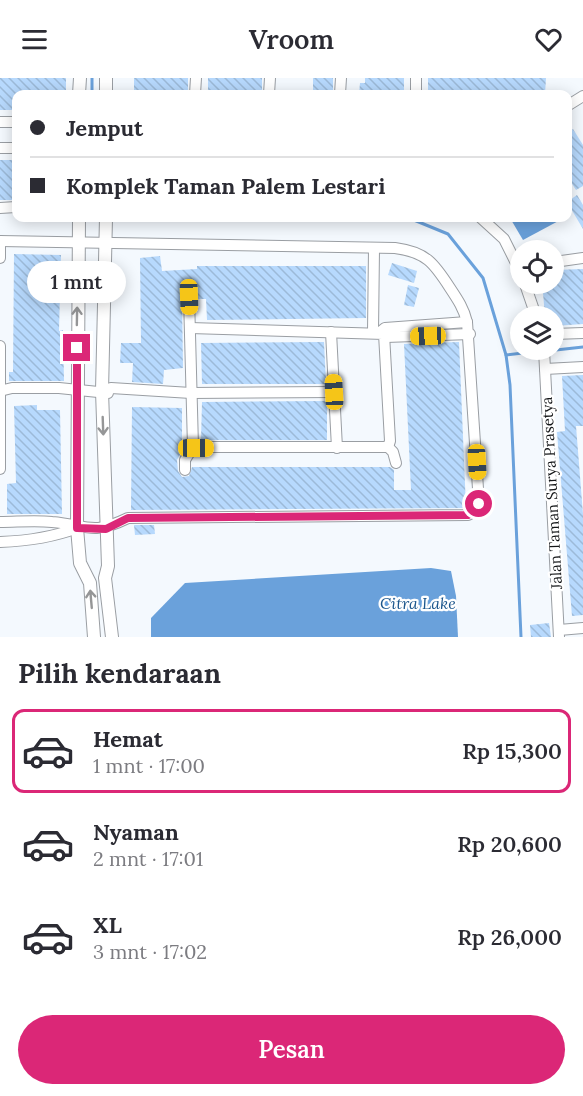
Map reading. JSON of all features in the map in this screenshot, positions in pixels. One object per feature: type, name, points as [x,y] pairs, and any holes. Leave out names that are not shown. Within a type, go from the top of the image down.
[{"type":"street","points":[[79,222],[70,390],[80,563],[90,583],[94,637]]},
{"type":"street","points":[[106,222],[102,391],[108,566],[105,578],[112,637]]},
{"type":"street","points":[[485,222],[504,239],[510,250]]},
{"type":"street","points":[[0,258],[0,241],[408,250],[424,256],[438,268],[464,310],[470,334],[479,504],[475,511],[468,515],[128,518],[106,529],[77,528],[53,522],[0,522]]},
{"type":"street","points":[[374,249],[388,447],[393,452],[396,463]]},
{"type":"street","points":[[564,261],[583,258]]},
{"type":"street","points":[[185,470],[185,460],[193,447],[189,297]]},
{"type":"street","points":[[380,334],[385,328],[467,322]]},
{"type":"street","points":[[190,328],[380,334],[470,334]]},
{"type":"street","points":[[331,332],[337,448]]},
{"type":"street","points":[[564,334],[583,333]]},
{"type":"street","points":[[0,346],[4,391],[0,419],[0,466]]},
{"type":"street","name":"Jalan Taman Surya Prasetya","points":[[545,360],[559,633]]},
{"type":"street","points":[[550,360],[583,367]]},
{"type":"street","points":[[4,391],[58,393],[70,390],[153,395],[334,392]]},
{"type":"street","points":[[193,447],[388,447]]},
{"type":"street","points":[[0,542],[28,541],[59,535],[77,528]]},
{"type":"street","points":[[559,633],[583,628]]},
{"type":"water","points":[[512,222],[557,222],[523,240]]},
{"type":"water","name":"Citra Lake","points":[[431,568],[451,571],[456,596],[458,637],[151,637],[151,618],[185,583]]},
{"type":"building","points":[[0,78],[66,78],[66,90],[12,90],[12,110],[0,110]]},
{"type":"building","points":[[134,78],[188,78],[188,90],[134,90]]},
{"type":"building","points":[[208,78],[262,78],[262,90],[208,90]]},
{"type":"building","points":[[313,78],[333,78],[333,90],[313,90]]},
{"type":"building","points":[[365,78],[404,78],[404,90],[359,90],[360,83],[365,83]]},
{"type":"building","points":[[428,78],[546,78],[545,90],[428,90]]},
{"type":"building","points":[[572,130],[583,145],[583,186],[576,190],[572,184]]},
{"type":"building","points":[[0,160],[12,160],[12,200],[0,200]]},
{"type":"building","points":[[577,195],[583,205],[583,229],[572,210],[572,198]]},
{"type":"building","points":[[14,254],[61,255],[59,331],[63,330],[64,381],[9,381],[9,372],[13,372]]},
{"type":"building","points":[[160,256],[162,271],[197,269],[197,266],[366,266],[366,318],[207,320],[206,299],[197,299],[195,293],[188,290],[182,297],[183,368],[164,370],[163,384],[132,382],[133,363],[120,363],[121,343],[141,343],[140,258]]},
{"type":"building","points":[[392,263],[417,271],[414,283],[388,275]]},
{"type":"building","points":[[583,269],[583,324],[564,325],[564,306],[544,306],[543,294],[564,294],[564,270]]},
{"type":"building","points":[[408,285],[419,288],[414,307],[404,305]]},
{"type":"building","points":[[324,342],[326,384],[202,384],[201,343]]},
{"type":"building","points":[[459,342],[466,508],[131,510],[132,407],[182,408],[182,451],[177,460],[178,471],[182,477],[189,476],[192,467],[390,467],[394,470],[394,490],[411,490],[404,344]]},
{"type":"building","points":[[583,375],[583,426],[576,426],[583,514],[583,615],[572,616],[557,432],[565,431],[562,376]]},
{"type":"building","points":[[327,401],[327,440],[201,440],[202,402]]},
{"type":"building","points":[[37,405],[37,410],[60,410],[62,514],[7,514],[7,484],[16,483],[14,406]]},
{"type":"building","points":[[134,525],[154,525],[155,534],[135,535]]},
{"type":"building","points":[[549,623],[551,637],[531,637],[530,625]]},
{"type":"waterway","points":[[92,78],[92,90]]},
{"type":"waterway","points":[[419,222],[448,234],[483,278],[506,355],[510,385],[521,637]]},
{"type":"waterway","points":[[564,349],[583,347]]},
{"type":"waterway","points":[[506,355],[510,355]]},
{"type":"route","points":[[77,348],[77,528],[106,529],[128,518],[468,515],[475,511],[479,504]]}]
